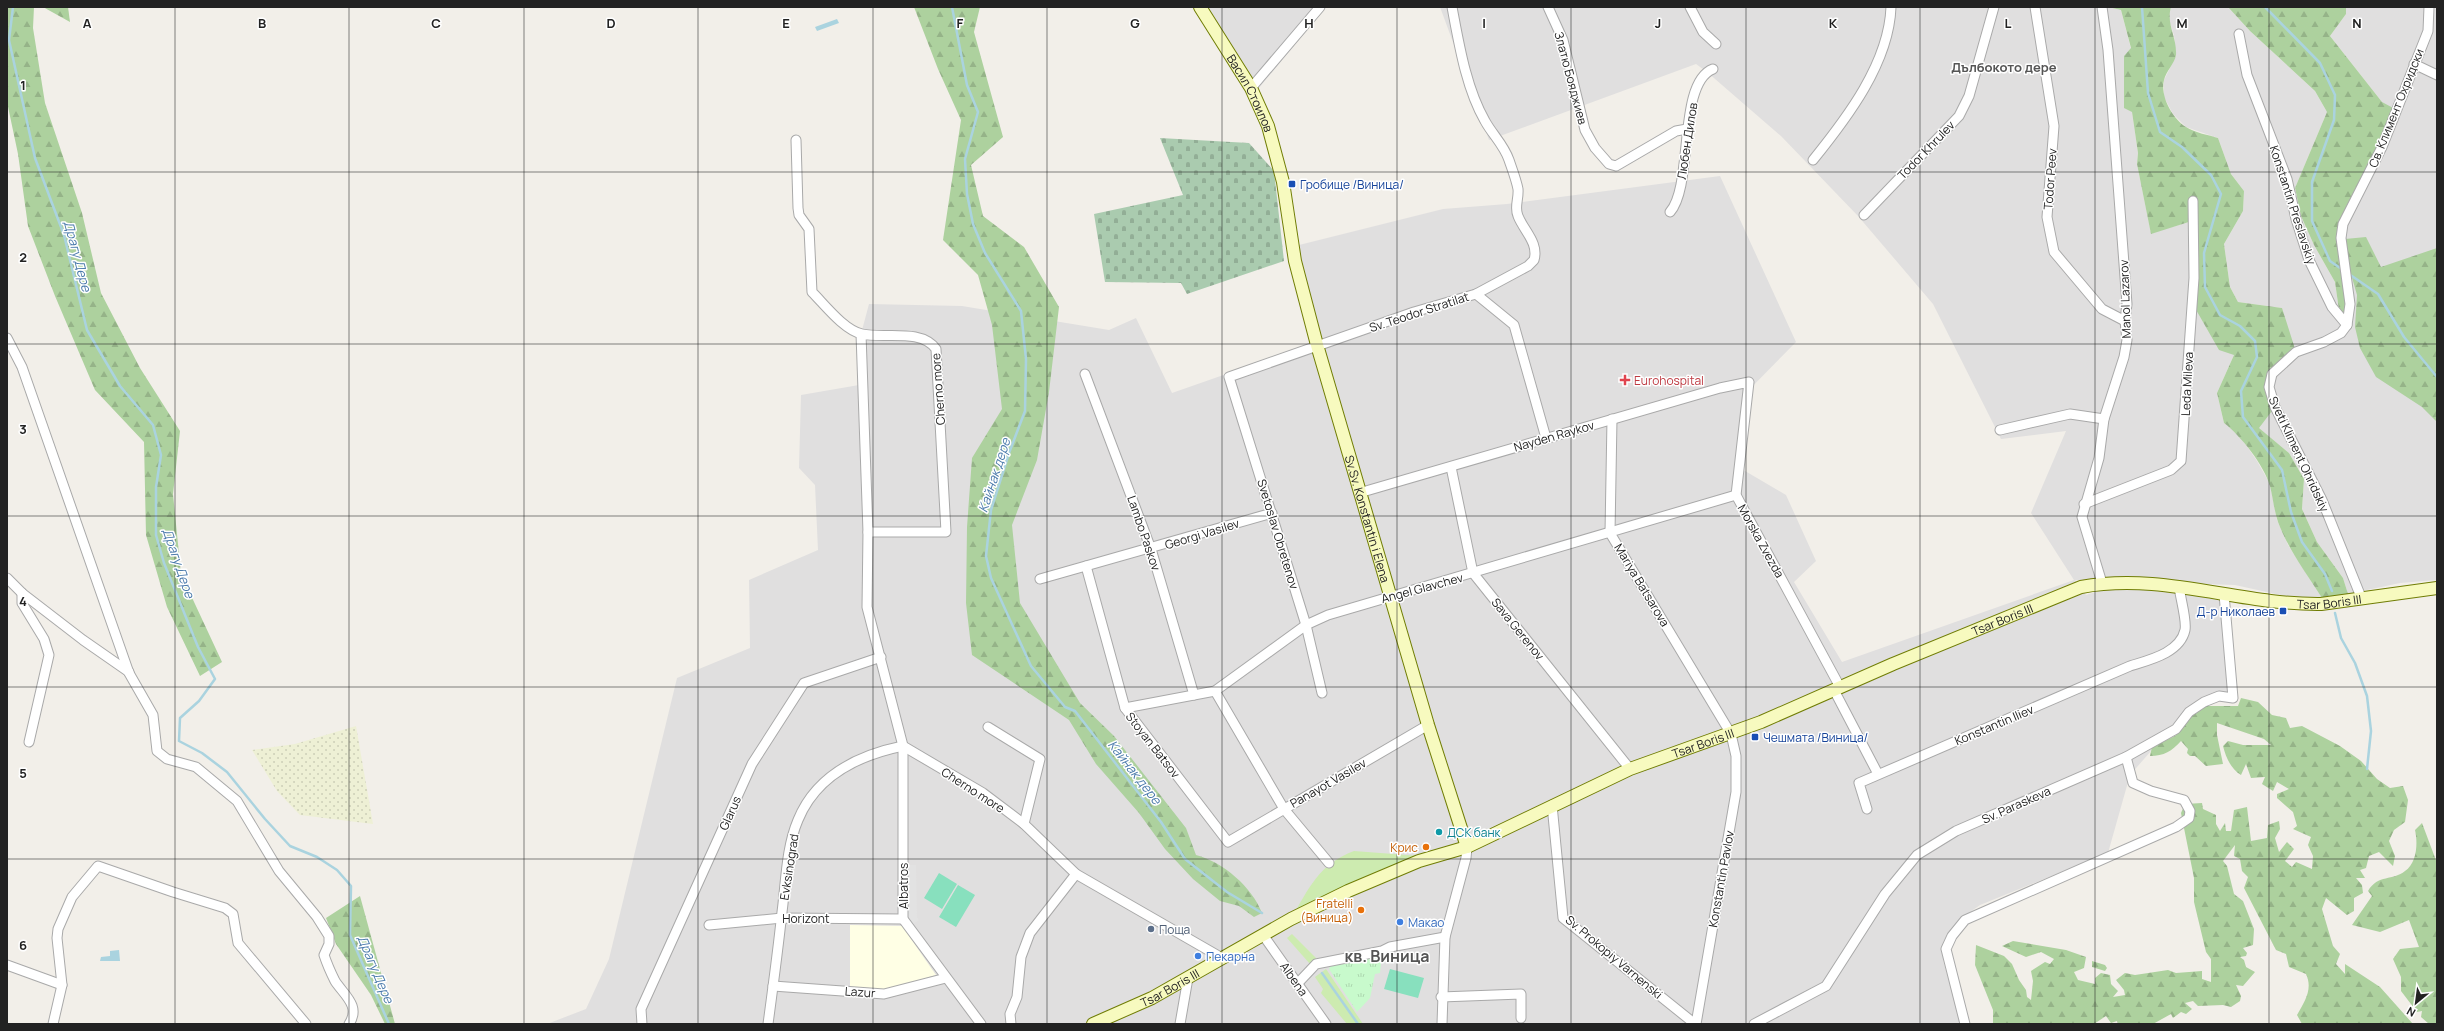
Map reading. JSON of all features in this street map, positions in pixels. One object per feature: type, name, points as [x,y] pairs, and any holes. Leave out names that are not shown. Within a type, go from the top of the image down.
[{"type":"street","name":"Васил Стоилов","points":[[1200,7],[1251,88],[1268,126],[1284,186]]},
{"type":"street","points":[[1251,88],[1320,7]]},
{"type":"street","points":[[1452,7],[1459,47],[1471,86],[1484,121],[1508,157],[1518,190],[1516,206],[1517,216],[1535,247],[1536,254],[1534,260],[1528,266],[1476,294]]},
{"type":"street","name":"Златю Бояджиев","points":[[1548,7],[1563,40],[1585,130],[1595,148],[1608,164],[1616,166],[1676,131],[1687,129]]},
{"type":"street","points":[[1690,7],[1703,32],[1716,44]]},
{"type":"street","points":[[1813,160],[1853,104],[1877,62],[1885,41],[1891,7]]},
{"type":"street","name":"Todor Khrulev","points":[[1864,215],[1959,116],[1968,96],[1994,7]]},
{"type":"street","name":"Todor Peev","points":[[2035,7],[2054,126],[2047,217],[2054,252],[2102,309],[2125,321]]},
{"type":"street","name":"Manol Lazarov","points":[[2102,7],[2108,50],[2127,304],[2125,321],[2128,340],[2104,419],[2099,458],[2084,504],[2082,517],[2102,583]]},
{"type":"street","name":"Св. Климент Охридски","points":[[2348,325],[2350,304],[2341,238],[2343,224],[2382,147],[2428,30],[2429,7]]},
{"type":"street","name":"Konstantin Preslavskiy","points":[[2239,34],[2247,75],[2287,179],[2296,219],[2309,260],[2332,307],[2348,325]]},
{"type":"street","points":[[2414,64],[2437,76]]},
{"type":"street","name":"Любен Дилов","points":[[1670,212],[1675,206],[1679,193],[1687,129],[1697,88],[1710,70]]},
{"type":"street","points":[[796,140],[798,208],[800,215],[809,229],[812,292],[838,320],[861,334],[868,532],[867,607],[903,746]]},
{"type":"street","name":"Sv.Sv. Konstantin i Elena","points":[[1284,186],[1295,261],[1317,345],[1428,725],[1467,847]]},
{"type":"street","name":"Leda Mileva","points":[[2084,504],[2170,470],[2180,461],[2194,278],[2193,201]]},
{"type":"street","name":"Sv. Teodor Stratilat","points":[[1229,377],[1317,345],[1476,294],[1514,324],[1546,438]]},
{"type":"street","name":"Sveti Kliment Ohridskiy","points":[[2348,325],[2341,333],[2324,342],[2296,352],[2272,374],[2269,387],[2275,407],[2322,500],[2361,597]]},
{"type":"street","name":"Cherno more","points":[[861,334],[921,339],[932,344],[936,349],[946,532],[868,532]]},
{"type":"street","points":[[7,338],[22,367],[129,673],[153,715],[157,751],[167,759],[196,767],[237,801],[278,871],[317,917],[329,936],[324,955],[336,982],[352,1003],[354,1011],[349,1024]]},
{"type":"street","name":"Lambo Paskov","points":[[1085,374],[1151,549],[1194,695]]},
{"type":"street","name":"Svetoslav Obretenov","points":[[1229,377],[1306,625],[1322,693]]},
{"type":"street","name":"Nayden Raykov","points":[[1359,493],[1612,419],[1749,382]]},
{"type":"street","name":"Morska Zvezda","points":[[1749,382],[1736,495],[1837,688],[1875,776]]},
{"type":"street","points":[[2000,430],[2070,414],[2104,419]]},
{"type":"street","name":"Mariya Batsarova","points":[[1612,419],[1610,533],[1731,734]]},
{"type":"street","name":"Sava Gerenov","points":[[1451,467],[1473,574],[1630,769]]},
{"type":"street","name":"Angel Glavchev","points":[[1125,708],[1215,691],[1306,625],[1328,615],[1390,596],[1473,574],[1736,495]]},
{"type":"street","name":"Georgi Vasilev","points":[[1040,579],[1151,549],[1272,513]]},
{"type":"street","name":"Stoyan Batsov","points":[[1086,566],[1125,708],[1228,842]]},
{"type":"street","points":[[8,581],[83,640],[129,673]]},
{"type":"street","name":"Tsar Boris III","points":[[1094,1024],[1152,998],[1263,935],[1348,891],[1419,861],[1467,847],[1630,769],[1731,734],[2048,599],[2081,587],[2102,583],[2154,583],[2285,604],[2321,604],[2361,597],[2437,588]]},
{"type":"street","name":"Konstantin Iliev","points":[[1875,776],[2116,672],[2161,656],[2174,648],[2185,630],[2179,586]]},
{"type":"street","points":[[22,593],[22,603],[44,639],[49,656],[29,742]]},
{"type":"street","name":"Sv. Paraskeva","points":[[1754,1024],[1826,986],[1885,894],[1917,855],[1956,832],[2126,757],[2176,729],[2190,712],[2204,702],[2219,696],[2233,698],[2224,594]]},
{"type":"street","name":"Glarus","points":[[642,1024],[641,1009],[644,1002],[752,764],[779,720],[804,683],[881,657]]},
{"type":"street","points":[[1215,691],[1284,809],[1329,863]]},
{"type":"street","name":"Panayot Vasilev","points":[[1228,842],[1428,725]]},
{"type":"street","points":[[988,727],[1040,759],[1024,824]]},
{"type":"street","name":"Konstantin Pavlov","points":[[1696,1024],[1736,792],[1736,756],[1731,734]]},
{"type":"street","name":"Cherno more","points":[[903,746],[983,793],[1024,824],[1076,874],[1222,958]]},
{"type":"street","name":"Evksinograd","points":[[768,1024],[789,850],[797,820],[807,804],[833,774],[876,752],[903,746]]},
{"type":"street","name":"Albatros","points":[[903,746],[903,919],[981,1024]]},
{"type":"street","points":[[1965,1024],[1946,949],[1952,936],[1965,920],[1983,910],[2176,827],[2188,818],[2190,811],[2184,800],[2151,791],[2133,783],[2126,757]]},
{"type":"street","points":[[1867,809],[1859,783],[1875,776]]},
{"type":"street","name":"Sv. Prokopiy Varnenski","points":[[1552,805],[1563,918],[1696,1024]]},
{"type":"street","points":[[1442,1024],[1441,997],[1445,937],[1466,858],[1467,847]]},
{"type":"street","points":[[53,1024],[62,985],[57,938],[58,929],[72,897],[98,866],[172,892],[225,908],[233,914],[238,943],[306,1024]]},
{"type":"street","points":[[1011,1024],[1010,1014],[1017,997],[1021,957],[1030,933],[1076,874]]},
{"type":"street","name":"Horizont","points":[[709,925],[782,918],[903,919]]},
{"type":"street","name":"Albena","points":[[1263,935],[1326,1024]]},
{"type":"street","points":[[1298,983],[1316,964],[1382,951],[1390,947],[1445,937]]},
{"type":"street","points":[[7,965],[62,985]]},
{"type":"street","name":"Lazur","points":[[773,986],[884,994],[946,978]]},
{"type":"street","points":[[1180,1024],[1188,978]]},
{"type":"street","points":[[1441,997],[1521,994],[1521,1018]]},
{"type":"shaded area","points":[[1208,7],[1326,7],[1259,88]]},
{"type":"shaded area","points":[[1440,7],[2108,7],[2121,10],[2131,49],[2132,112],[2138,153],[2137,164],[2151,233],[2193,221],[2234,355],[2217,393],[2224,423],[2238,433],[2257,461],[2270,484],[2277,520],[2288,545],[2322,598],[2289,597],[2235,585],[2075,580],[2086,595],[2107,588],[2166,589],[2221,601],[2230,695],[2217,693],[2179,719],[2130,775],[2108,853],[1980,905],[1963,917],[1943,945],[1943,960],[1961,1024],[547,1024],[586,1009],[609,959],[677,678],[750,648],[749,580],[818,550],[815,485],[799,468],[801,395],[859,385],[861,334],[869,304],[962,306],[1109,330],[1136,318],[1172,393],[1312,344],[1287,248],[1443,209],[1507,204],[1720,176],[1796,342],[1742,397],[1740,468],[1786,495],[1816,561],[1794,582],[1842,662],[2074,580],[2031,513],[2066,431],[2001,439],[1933,304],[1858,216],[1781,136],[1696,64],[1489,140]]},
{"type":"shaded area","points":[[2171,7],[2228,7],[2250,31],[2315,91],[2327,112],[2295,188],[2301,216],[2314,245],[2335,282],[2339,310],[2341,238],[2382,102],[2330,36],[2346,14],[2346,7],[2437,7],[2437,580],[2400,583],[2348,594],[2343,578],[2317,542],[2302,509],[2304,479],[2289,453],[2258,428],[2275,407],[2269,387],[2282,308],[2238,302],[2230,287],[2224,244],[2243,211],[2244,191],[2231,174],[2218,138],[2186,127],[2173,114],[2164,97],[2164,80],[2176,56],[2174,35],[2168,18]]},
{"type":"shaded area","points":[[356,726],[373,824],[300,815],[277,791],[252,750],[295,744]]},
{"type":"shaded area","points":[[903,865],[916,865],[917,917],[919,920],[909,927],[903,919]]},
{"type":"shaded area","points":[[850,925],[902,926],[936,975],[885,990],[850,988]]},
{"type":"green space","points":[[7,7],[34,7],[33,28],[45,103],[82,213],[101,293],[140,368],[180,431],[173,494],[181,574],[222,662],[200,676],[167,607],[146,535],[144,442],[95,390],[55,296],[28,226],[18,154],[7,102]]},
{"type":"green space","points":[[43,7],[68,7],[70,22]]},
{"type":"green space","points":[[914,7],[980,7],[974,32],[1003,137],[971,165],[983,216],[1024,247],[1059,307],[1049,392],[1037,460],[1012,525],[1020,603],[1080,703],[1114,736],[1186,828],[1196,855],[1216,863],[1244,885],[1257,903],[1262,913],[1254,917],[1239,906],[1220,901],[1193,879],[1165,849],[1139,813],[1096,764],[1069,720],[972,655],[966,603],[967,527],[972,458],[1002,409],[992,325],[978,275],[943,240],[961,120],[938,69]]},
{"type":"green space","points":[[2108,7],[2171,7],[2170,19],[2176,55],[2164,80],[2163,86],[2168,106],[2176,118],[2186,127],[2218,138],[2231,174],[2244,191],[2243,211],[2224,244],[2230,287],[2238,302],[2282,308],[2296,352],[2272,374],[2275,407],[2259,428],[2289,453],[2304,479],[2302,509],[2317,542],[2343,578],[2348,594],[2322,598],[2298,561],[2282,532],[2278,522],[2270,486],[2263,469],[2238,435],[2224,423],[2217,393],[2234,355],[2219,350],[2191,301],[2192,221],[2151,234],[2137,164],[2138,153],[2132,112],[2124,108],[2124,56],[2131,48],[2121,10]]},
{"type":"green space","points":[[2228,7],[2346,7],[2346,14],[2330,36],[2382,102],[2395,109],[2343,224],[2350,317],[2339,310],[2335,282],[2314,245],[2301,216],[2295,188],[2327,112],[2315,91],[2250,31]]},
{"type":"green space","points":[[1160,138],[1249,143],[1274,171],[1284,261],[1187,294],[1181,283],[1105,282],[1094,214],[1183,195]]},
{"type":"green space","points":[[2366,237],[2381,267],[2437,248],[2437,422],[2422,407],[2376,377],[2360,348],[2355,327],[2357,295],[2347,260],[2345,239]]},
{"type":"green space","points":[[2241,698],[2258,702],[2272,715],[2286,718],[2290,728],[2302,726],[2340,746],[2361,761],[2377,779],[2390,788],[2403,786],[2408,800],[2405,822],[2394,830],[2389,841],[2395,856],[2393,866],[2379,852],[2369,856],[2366,868],[2360,870],[2365,878],[2356,878],[2362,885],[2363,893],[2354,898],[2354,911],[2347,915],[2326,898],[2322,909],[2333,946],[2340,954],[2336,964],[2345,974],[2345,964],[2380,987],[2413,1024],[2302,1024],[2297,1015],[2307,995],[2309,985],[2308,979],[2306,974],[2289,967],[2286,954],[2276,950],[2244,888],[2248,877],[2242,871],[2240,859],[2234,856],[2235,845],[2223,861],[2227,866],[2234,894],[2243,901],[2254,929],[2253,945],[2243,948],[2247,953],[2246,956],[2240,957],[2244,960],[2246,967],[2255,972],[2243,986],[2236,985],[2241,996],[2240,1001],[2231,1007],[2223,1005],[2198,1006],[2193,1001],[2185,1003],[2192,1009],[2186,1014],[2181,1012],[2173,1018],[2171,1014],[2153,1024],[2118,1024],[2117,1021],[2111,1023],[2106,1016],[2094,1024],[1993,1024],[1993,1010],[1975,965],[1976,945],[2004,956],[2012,964],[2019,980],[2026,990],[2027,997],[2031,1000],[2033,981],[2031,971],[2045,962],[2050,964],[2054,959],[2041,952],[2026,957],[2002,946],[2013,941],[2066,950],[2086,957],[2084,968],[2074,972],[2078,980],[2095,984],[2095,978],[2101,973],[2110,975],[2111,984],[2118,991],[2113,997],[2125,995],[2124,990],[2116,980],[2125,973],[2135,975],[2168,970],[2176,973],[2202,971],[2202,979],[2211,982],[2211,959],[2206,952],[2194,902],[2194,878],[2181,813],[2185,804],[2202,803],[2203,809],[2216,815],[2216,824],[2220,831],[2225,823],[2226,831],[2231,831],[2234,810],[2247,807],[2251,841],[2267,838],[2268,825],[2279,821],[2280,829],[2275,838],[2279,852],[2287,842],[2294,849],[2285,861],[2292,867],[2296,862],[2312,869],[2313,856],[2308,845],[2311,837],[2293,829],[2297,826],[2293,812],[2277,798],[2277,794],[2289,789],[2277,782],[2273,791],[2262,784],[2265,777],[2251,778],[2246,764],[2241,775],[2237,773],[2229,763],[2223,746],[2228,741],[2243,745],[2271,745],[2264,739],[2217,723],[2217,735],[2223,764],[2206,766],[2195,756],[2190,756],[2187,753],[2188,749],[2181,741],[2167,752],[2150,756],[2152,747],[2175,736],[2191,715],[2204,706],[2238,706]]},
{"type":"green space","points":[[2422,823],[2437,863],[2437,1024],[2429,1024],[2421,1017],[2422,1011],[2417,1012],[2401,991],[2401,977],[2393,959],[2400,949],[2419,947],[2409,920],[2380,932],[2352,925],[2372,896],[2368,891],[2372,886],[2376,882],[2400,874],[2412,863],[2416,852],[2415,830]]},
{"type":"green space","points":[[1354,851],[1433,857],[1291,919],[1310,887],[1323,870],[1342,856]]},
{"type":"green space","points":[[939,873],[957,884],[942,909],[924,898]]},
{"type":"green space","points":[[958,885],[975,895],[956,927],[939,917]]},
{"type":"green space","points":[[360,896],[395,1024],[385,1024],[371,995],[336,944],[326,918]]},
{"type":"green space","points":[[1292,934],[1317,959],[1310,964],[1287,938]]},
{"type":"green space","points":[[1382,953],[1380,973],[1375,974],[1370,998],[1357,1012],[1329,969],[1332,963]]},
{"type":"green space","points":[[2092,961],[2105,965],[2107,968],[2105,971],[2092,967]]},
{"type":"green space","points":[[1326,969],[1363,1024],[1347,1024],[1321,993],[1323,989],[1315,977]]},
{"type":"green space","points":[[1390,969],[1424,978],[1418,998],[1384,989]]},
{"type":"water","points":[[837,19],[839,23],[817,31],[815,27]]},
{"type":"water","points":[[119,950],[120,961],[100,961],[101,957],[110,956],[110,951]]},
{"type":"waterway","name":"Драгу Дере","points":[[13,7],[9,40],[35,158],[64,235],[87,330],[120,386],[153,425],[161,455],[156,487],[156,535],[164,563],[198,647],[215,679],[199,701],[180,718],[179,741],[202,753],[227,772],[265,819],[290,846],[317,857],[337,870],[351,886],[350,935],[389,1024]]},
{"type":"waterway","name":"Кайнак дере","points":[[952,7],[967,85],[978,112],[965,159],[967,194],[973,224],[985,253],[1021,311],[1026,359],[1025,411],[1009,453],[991,510],[986,556],[991,578],[1031,666],[1065,707],[1075,711],[1161,822],[1185,859],[1227,892],[1262,913]]},
{"type":"waterway","points":[[2142,7],[2148,93],[2160,132],[2182,147],[2211,175],[2221,194],[2204,253],[2205,287],[2220,315],[2240,326],[2255,341],[2257,357],[2241,391],[2243,417],[2282,470],[2291,512],[2302,542],[2325,574],[2332,591]]},
{"type":"waterway","points":[[2265,7],[2320,63],[2335,95],[2334,120],[2312,182],[2312,221],[2330,261],[2343,270]]},
{"type":"waterway","points":[[2349,274],[2378,294],[2404,337],[2437,377]]},
{"type":"waterway","points":[[2335,613],[2341,638],[2355,663],[2367,696],[2371,731],[2367,769]]},
{"type":"waterway","name":"Кайнак дере","points":[[1322,973],[1358,1024]]},
{"type":"place","name":"Гробище /Виница/","points":[[1292,184]]},
{"type":"place","name":"Eurohospital","points":[[1625,380]]},
{"type":"place","name":"Д-р Николаев","points":[[2283,611]]},
{"type":"place","name":"Чешмата /Виница/","points":[[1755,737]]},
{"type":"place","name":"ДСК банк","points":[[1439,832]]},
{"type":"place","name":"Крис","points":[[1426,847]]},
{"type":"place","name":"Fratelli (Виница)","points":[[1361,910]]},
{"type":"place","name":"Макао","points":[[1400,922]]},
{"type":"place","name":"Поща","points":[[1151,929]]},
{"type":"place","name":"Пекарна","points":[[1198,956]]},
{"type":"district","name":"Дълбокото дере","points":[[2004,67]]},
{"type":"district","name":"кв. Виница","points":[[1387,956]]}]
